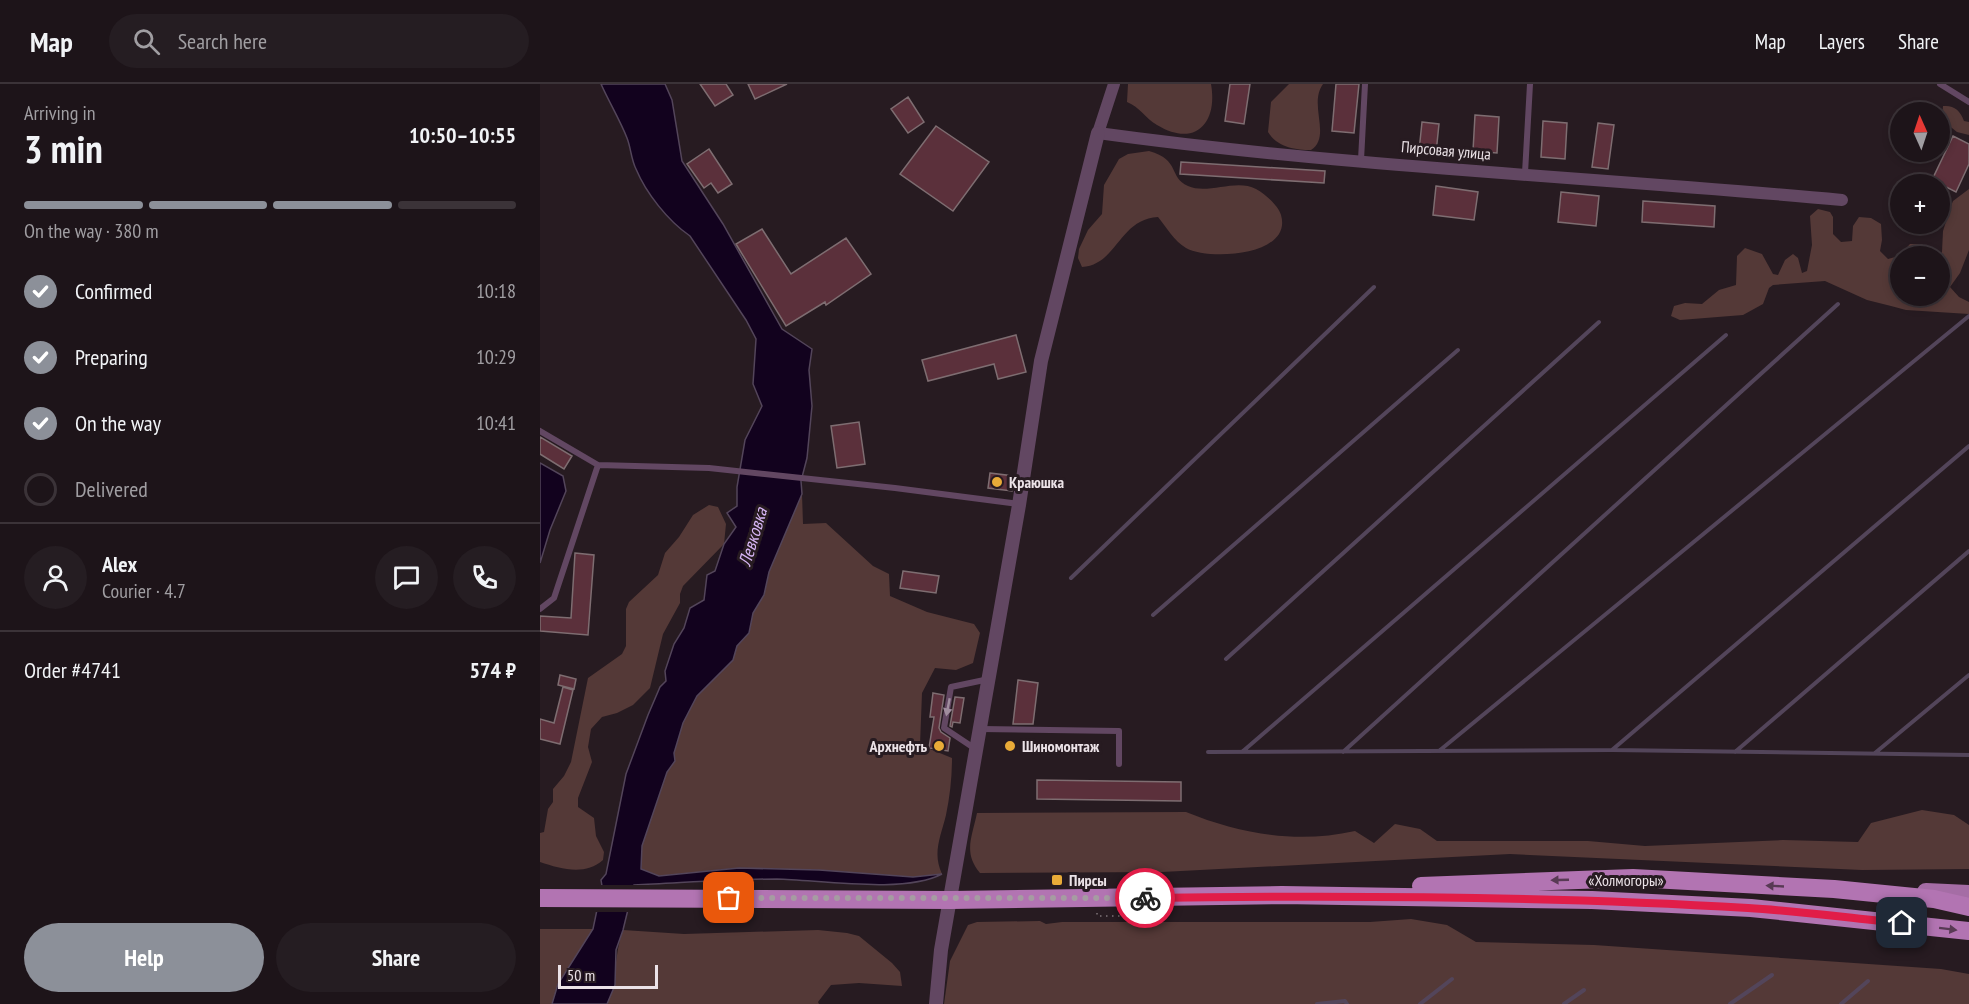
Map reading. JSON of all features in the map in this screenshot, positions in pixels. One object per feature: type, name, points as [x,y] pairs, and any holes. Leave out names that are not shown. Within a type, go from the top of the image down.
[{"type":"highway","name":"«Холмогоры»","points":[[1282,895],[1471,883],[1633,878],[1834,890],[1934,899],[1969,907]]},
{"type":"highway","name":"«Холмогоры»","points":[[543,898],[951,900],[1282,895],[1592,900],[1751,908],[1969,931]]},
{"type":"main road","points":[[1834,890],[1969,894]]},
{"type":"street","points":[[936,1004],[941,950],[981,729],[1041,362],[1098,133],[1114,84]]},
{"type":"street","name":"Пирсовая улица","points":[[1098,133],[1223,150],[1842,200]]},
{"type":"lane","points":[[1361,160],[1365,84]]},
{"type":"lane","points":[[1525,173],[1530,84]]},
{"type":"lane","points":[[1940,84],[1969,102]]},
{"type":"lane","points":[[540,431],[598,465],[709,468],[1019,504]]},
{"type":"lane","points":[[540,609],[554,598],[598,465]]},
{"type":"lane","points":[[977,750],[944,728],[951,687],[989,679]]},
{"type":"lane","points":[[981,729],[1119,731],[1119,764]]},
{"type":"shaded area","points":[[1128,84],[1211,84],[1211,110],[1201,128],[1182,134],[1171,131],[1157,125],[1127,102]]},
{"type":"shaded area","points":[[1289,84],[1323,84],[1318,101],[1320,137],[1311,150],[1287,147],[1276,141],[1268,132],[1271,102]]},
{"type":"shaded area","points":[[1950,106],[1961,114],[1964,121],[1969,122],[1969,135],[1957,132],[1950,126]]},
{"type":"shaded area","points":[[1149,151],[1166,159],[1178,178],[1188,186],[1204,189],[1240,185],[1256,189],[1277,207],[1281,215],[1281,229],[1274,239],[1262,247],[1247,252],[1212,254],[1186,248],[1174,238],[1158,217],[1135,225],[1103,259],[1082,267],[1078,258],[1079,249],[1088,230],[1102,214],[1104,185],[1119,159],[1128,154]]},
{"type":"shaded area","points":[[1969,189],[1969,250],[1960,273],[1950,287],[1950,246],[1942,246],[1943,234],[1950,234],[1950,210],[1953,201]]},
{"type":"shaded area","points":[[1818,209],[1830,212],[1833,217],[1833,234],[1841,242],[1852,241],[1853,226],[1859,217],[1871,218],[1881,224],[1880,251],[1890,258],[1890,306],[1867,300],[1825,281],[1773,285],[1769,288],[1763,304],[1743,315],[1680,320],[1671,316],[1674,306],[1685,303],[1702,304],[1719,290],[1736,285],[1737,256],[1745,248],[1762,254],[1773,274],[1778,275],[1785,260],[1793,254],[1798,258],[1802,273],[1807,271],[1812,245],[1810,216]]},
{"type":"shaded area","points":[[1910,244],[1924,246],[1908,246]]},
{"type":"shaded area","points":[[1950,287],[1959,297],[1969,302],[1969,314],[1906,310],[1890,306],[1950,306]]},
{"type":"shaded area","points":[[802,494],[803,524],[826,523],[873,566],[889,574],[890,596],[927,612],[974,624],[980,633],[973,663],[956,670],[935,668],[922,693],[920,745],[952,758],[949,801],[938,852],[942,874],[913,877],[819,870],[739,868],[659,876],[641,869],[642,846],[667,772],[675,761],[674,753],[683,723],[697,696],[733,660],[737,646],[749,633],[753,613],[764,595],[769,572]]},
{"type":"shaded area","points":[[709,505],[718,507],[726,524],[724,544],[683,586],[680,603],[663,634],[650,688],[633,705],[602,717],[591,729],[588,747],[592,762],[578,798],[578,807],[594,818],[596,836],[604,852],[603,860],[581,870],[564,869],[540,862],[540,833],[544,832],[548,809],[553,802],[553,789],[564,776],[571,762],[588,678],[622,654],[626,646],[626,609],[629,602],[658,575],[665,553],[693,515]]},
{"type":"shaded area","points":[[1922,810],[1954,815],[1969,825],[1969,869],[1862,870],[1510,854],[1162,872],[980,873],[970,852],[977,813],[1186,812],[1227,826],[1290,837],[1312,837],[1355,831],[1374,843],[1395,824],[1420,829],[1437,841],[1588,841],[1645,846],[1783,840],[1858,842],[1871,823]]},
{"type":"shaded area","points":[[1411,919],[1447,925],[1476,942],[1594,945],[1941,969],[1969,974],[1969,1004],[944,1004],[950,961],[968,925],[977,922],[1040,921],[1046,924],[1062,922],[1370,922]]},
{"type":"shaded area","points":[[540,929],[593,929],[558,984],[552,1004],[540,1004]]},
{"type":"shaded area","points":[[623,930],[684,934],[818,930],[847,933],[859,936],[892,963],[900,972],[902,986],[859,983],[831,985],[818,1002],[819,1004],[607,1004]]},
{"type":"water","name":"Левковка","points":[[601,84],[665,84],[672,100],[682,161],[723,224],[782,329],[812,349],[809,370],[812,406],[807,458],[801,481],[802,494],[769,572],[764,595],[753,613],[749,633],[737,646],[733,660],[697,696],[683,723],[674,753],[675,761],[667,772],[642,846],[641,869],[659,876],[739,868],[819,870],[913,877],[942,874],[926,880],[884,885],[777,879],[634,885],[616,950],[615,985],[607,1004],[552,1004],[558,984],[593,929],[602,886],[601,880],[606,874],[626,774],[660,687],[666,681],[665,671],[674,644],[684,628],[690,608],[704,600],[707,575],[715,571],[724,544],[736,527],[727,513],[737,506],[737,487],[745,440],[762,406],[753,384],[756,339],[746,320],[690,236],[658,206],[640,178],[624,131]]},
{"type":"water","points":[[540,463],[563,476],[566,491],[550,530],[540,563]]},
{"type":"pier","points":[[599,885],[662,885],[662,887],[636,888],[630,912],[593,912]]},
{"type":"building","points":[[700,84],[726,84],[733,95],[715,106]]},
{"type":"building","points":[[748,84],[787,84],[755,99]]},
{"type":"building","points":[[1230,84],[1250,84],[1244,124],[1225,121]]},
{"type":"building","points":[[1336,84],[1359,84],[1354,133],[1332,131]]},
{"type":"building","points":[[908,97],[924,122],[908,133],[891,109]]},
{"type":"building","points":[[1475,115],[1499,117],[1497,153],[1473,151]]},
{"type":"building","points":[[1543,121],[1567,123],[1565,159],[1541,157]]},
{"type":"building","points":[[1422,122],[1439,124],[1436,153],[1419,151]]},
{"type":"building","points":[[1598,123],[1614,125],[1608,169],[1592,167]]},
{"type":"building","points":[[936,126],[989,162],[953,211],[900,174]]},
{"type":"building","points":[[1953,136],[1969,144],[1969,164],[1956,192],[1950,189],[1950,174],[1935,174],[1941,162],[1950,162],[1950,142]]},
{"type":"building","points":[[709,149],[732,184],[718,193],[711,183],[704,188],[687,164]]},
{"type":"building","points":[[1181,162],[1325,171],[1324,183],[1180,174]]},
{"type":"building","points":[[1436,186],[1478,192],[1474,220],[1433,215]]},
{"type":"building","points":[[1561,192],[1599,196],[1596,226],[1558,222]]},
{"type":"building","points":[[1643,201],[1715,206],[1714,227],[1642,222]]},
{"type":"building","points":[[762,229],[791,274],[846,238],[871,274],[826,305],[825,302],[786,326],[736,244]]},
{"type":"building","points":[[1016,335],[1026,372],[998,379],[994,364],[928,381],[922,360]]},
{"type":"building","points":[[859,422],[865,464],[837,468],[831,426]]},
{"type":"building","points":[[540,437],[572,456],[564,469],[540,454]]},
{"type":"building","points":[[990,473],[1014,476],[1012,491],[988,488]]},
{"type":"building","points":[[575,553],[594,555],[588,635],[540,631],[540,616],[571,618]]},
{"type":"building","points":[[903,571],[939,576],[936,593],[900,588]]},
{"type":"building","points":[[560,675],[576,679],[574,689],[558,685]]},
{"type":"building","points":[[1018,680],[1038,683],[1033,724],[1013,724]]},
{"type":"building","points":[[563,687],[573,690],[560,744],[540,739],[540,719],[554,723]]},
{"type":"building","points":[[933,693],[944,695],[939,728],[950,738],[948,751],[929,748],[934,717],[930,717]]},
{"type":"building","points":[[955,697],[964,698],[960,723],[953,722],[952,727],[950,726]]},
{"type":"building","points":[[1037,780],[1181,782],[1181,801],[1037,799]]},
{"type":"waterway","points":[[1071,578],[1374,287]]},
{"type":"waterway","points":[[1343,752],[1838,304]]},
{"type":"waterway","points":[[1439,751],[1969,316]]},
{"type":"waterway","points":[[1226,659],[1599,322]]},
{"type":"waterway","points":[[1242,752],[1726,335]]},
{"type":"waterway","points":[[1153,615],[1458,350]]},
{"type":"waterway","points":[[1612,750],[1969,446]]},
{"type":"waterway","points":[[1735,752],[1969,551]]},
{"type":"waterway","points":[[1875,753],[1969,675]]},
{"type":"waterway","points":[[1208,752],[1612,750],[1969,755]]},
{"type":"waterway","points":[[1730,1004],[1772,975]]},
{"type":"waterway","points":[[1420,1004],[1452,979]]},
{"type":"waterway","points":[[1841,1004],[1868,981]]},
{"type":"waterway","points":[[1564,1004],[1584,990]]},
{"type":"waterway","points":[[1317,1004],[1345,1001],[1347,1004]]},
{"type":"way so far","points":[[729,898],[951,900],[1145,898]]},
{"type":"place","name":"Краюшка","points":[[997,482]]},
{"type":"place","name":"Архнефть","points":[[939,746]]},
{"type":"place","name":"Шиномонтаж","points":[[1010,746]]},
{"type":"place","name":"Пирсы","points":[[1057,880]]},
{"type":"route","points":[[1145,898],[1282,895],[1592,900],[1751,908],[1902,923]]}]
